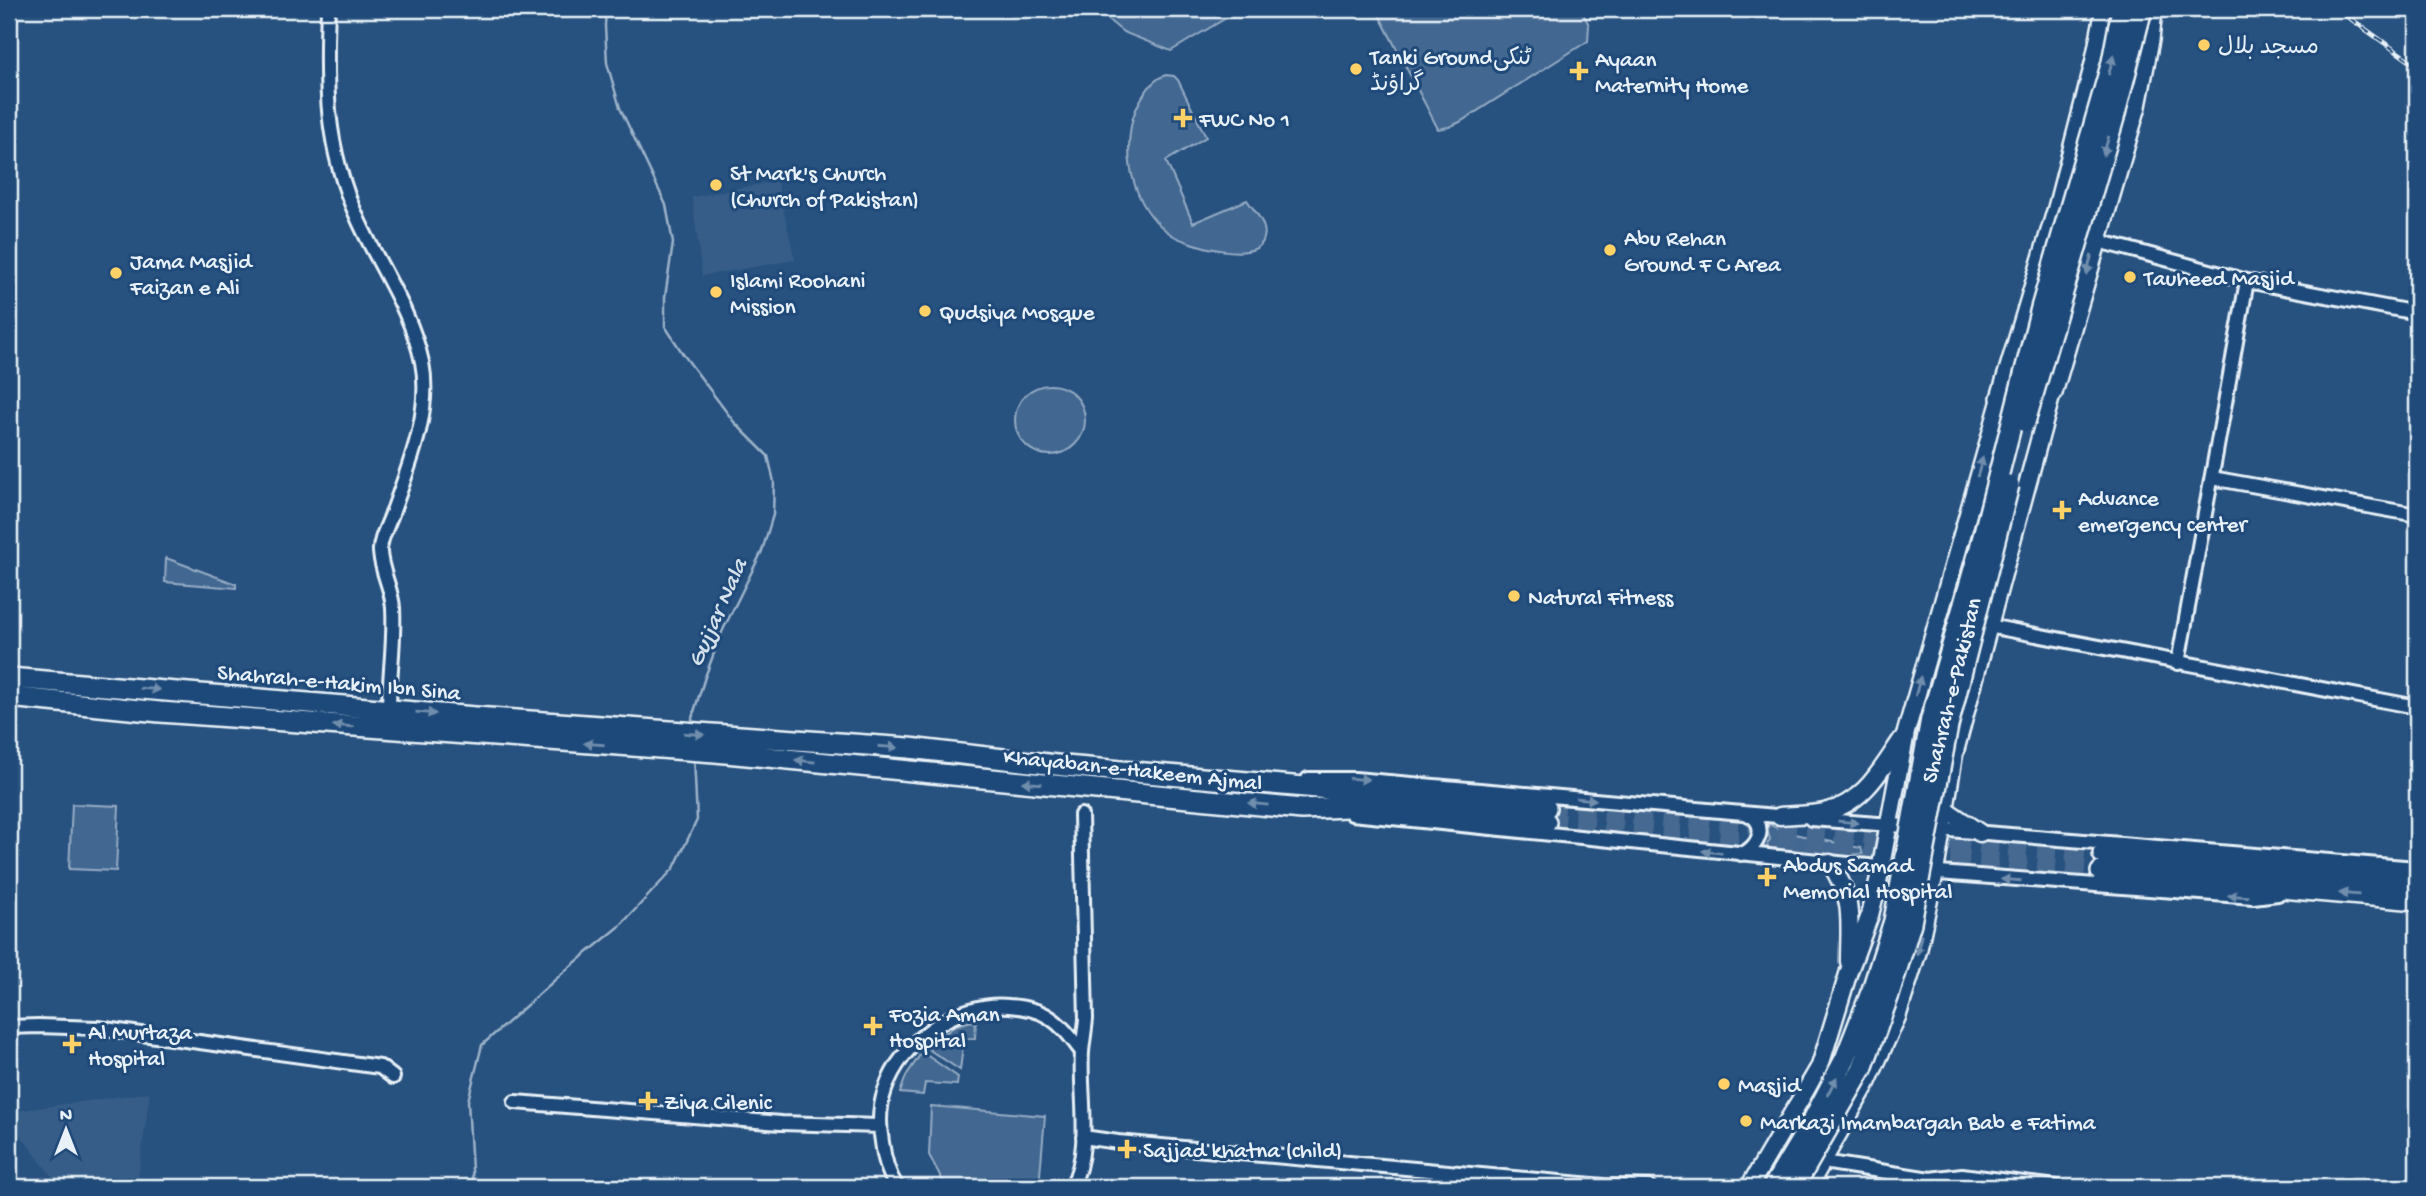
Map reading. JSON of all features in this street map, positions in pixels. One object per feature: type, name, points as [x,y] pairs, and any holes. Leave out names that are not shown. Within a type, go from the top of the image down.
[{"type":"highway","points":[[2001,398],[2078,134],[2106,9]]},
{"type":"highway","points":[[1773,1187],[1846,1059],[1894,921],[1931,719],[1980,548],[2041,308],[2112,62],[2122,9]]},
{"type":"highway","points":[[1794,1187],[1862,1069],[1911,923],[1948,726],[2025,422],[2110,131],[2142,9]]},
{"type":"highway","points":[[2052,393],[2136,106],[2152,9]]},
{"type":"highway","points":[[9,670],[102,685]]},
{"type":"highway","name":"Shahrah-e-Hakim Ibn Sina","points":[[9,678],[389,709],[664,740]]},
{"type":"highway","name":"Shahrah-e-Hakim Ibn Sina","points":[[9,697],[95,706],[664,740]]},
{"type":"highway","points":[[9,705],[95,706]]},
{"type":"highway","points":[[664,740],[719,744]]},
{"type":"highway","name":"Khayaban-e-Hakeem Ajmal","points":[[719,744],[909,748],[1546,815],[1369,806],[1302,809],[719,744]]},
{"type":"highway","points":[[2225,853],[2346,876]]},
{"type":"highway","points":[[2417,878],[2102,863],[2306,890],[2417,900]]},
{"type":"main road","name":"Shahrah-e-Pakistan","points":[[1808,1187],[1867,1083],[1897,1017],[1918,951],[1935,872],[1954,755],[2052,393]]},
{"type":"main road","points":[[1749,1187],[1820,1066],[1849,971],[1870,915],[1906,732],[2001,398]]},
{"type":"main road","points":[[1780,816],[1826,812],[1850,801],[1869,788],[1906,732]]},
{"type":"main road","points":[[1895,794],[1903,808],[1916,815],[1935,814],[1946,806],[1980,833]]},
{"type":"main road","points":[[1830,863],[1842,882],[1850,909],[1849,971]]},
{"type":"main road","points":[[1880,875],[1909,874],[1927,885],[1930,894]]},
{"type":"street","points":[[328,9],[325,70],[331,141],[355,214],[411,325],[422,364],[423,403],[419,432],[380,550],[393,607],[389,709]]},
{"type":"street","points":[[2106,243],[2247,281],[2417,313]]},
{"type":"street","points":[[2178,663],[2247,281]]},
{"type":"street","points":[[2212,478],[2417,514]]},
{"type":"street","points":[[1939,610],[1988,627],[2417,708]]},
{"type":"street","points":[[1169,774],[1188,772],[1303,779],[1355,779],[1942,830],[2417,867]]},
{"type":"street","points":[[1302,809],[1830,863],[1880,875],[1935,872],[1971,877],[2253,897],[2306,890]]},
{"type":"street","points":[[1739,855],[1755,846],[1759,831],[1759,823],[1743,813]]},
{"type":"street","points":[[1071,1187],[1080,1165],[1083,1137],[1082,1052],[1086,1019],[1081,815]]},
{"type":"street","points":[[1971,877],[1948,867],[1942,856],[1944,843],[1953,835],[1980,833]]},
{"type":"street","points":[[897,1187],[890,1177],[880,1126],[885,1089],[906,1052],[939,1024],[958,1014],[980,1008],[1001,1005],[1028,1008],[1048,1015],[1067,1031],[1082,1052]]},
{"type":"street","points":[[9,1027],[98,1028],[380,1067],[393,1077]]},
{"type":"street","points":[[515,1102],[781,1123],[880,1126]]},
{"type":"street","points":[[1083,1137],[1604,1186],[1649,1187]]},
{"type":"street","points":[[1823,1162],[1930,1179],[1962,1175],[2056,1187]]},
{"type":"shaded area","points":[[1095,9],[1241,9],[1171,51],[1123,32]]},
{"type":"shaded area","points":[[1376,9],[1581,9],[1589,25],[1588,41],[1460,122],[1438,129]]},
{"type":"shaded area","points":[[1166,75],[1174,76],[1178,80],[1206,137],[1166,161],[1193,223],[1247,200],[1264,228],[1264,238],[1259,246],[1236,252],[1180,239],[1160,225],[1141,201],[1129,157],[1131,126],[1143,96],[1153,83]]},
{"type":"shaded area","points":[[777,181],[795,260],[702,276],[692,197]]},
{"type":"shaded area","points":[[1050,385],[1075,395],[1085,420],[1075,445],[1050,455],[1025,445],[1015,420],[1025,395]]},
{"type":"shaded area","points":[[166,558],[236,584],[236,588],[165,582]]},
{"type":"shaded area","points":[[72,804],[119,806],[116,871],[69,869]]},
{"type":"shaded area","points":[[1769,824],[1785,832],[1861,848],[1863,854],[1823,856],[1766,853],[1770,839],[1767,830]]},
{"type":"shaded area","points":[[972,1021],[976,1023],[975,1038],[964,1039],[960,1070],[925,1047],[957,1025]]},
{"type":"shaded area","points":[[922,1052],[958,1077],[957,1085],[925,1083],[923,1095],[900,1093],[906,1076]]},
{"type":"shaded area","points":[[150,1092],[137,1187],[60,1187],[9,1120],[9,1112]]},
{"type":"shaded area","points":[[931,1106],[1045,1116],[1039,1187],[944,1183],[929,1155]]},
{"type":"waterway","name":"Gujjar Nala","points":[[606,9],[607,63],[620,108],[666,205],[673,243],[665,297],[665,326],[734,422],[768,456],[774,482],[773,515],[762,551],[722,632],[692,718],[693,726]]},
{"type":"waterway","name":"Gujjar Nala","points":[[473,1187],[468,1101],[482,1045],[619,927],[674,868],[697,820],[694,757]]},
{"type":"tunnel","points":[[1546,808],[2103,854]]},
{"type":"tunnel","points":[[1546,822],[2101,872]]},
{"type":"railway","points":[[2337,9],[2417,66]]},
{"type":"place","name":"مسجد بلال","points":[[2204,45]]},
{"type":"place","name":"Tanki Groundٹنکی گراؤنڈ","points":[[1356,69]]},
{"type":"place","name":"Ayaan Maternity Home","points":[[1579,71]]},
{"type":"place","name":"FWC No 1","points":[[1183,118]]},
{"type":"place","name":"St Mark's Church (Church of Pakistan)","points":[[716,185]]},
{"type":"place","name":"Abu Rehan Ground F C Area","points":[[1610,250]]},
{"type":"place","name":"Jama Masjid Faizan e Ali","points":[[116,273]]},
{"type":"place","name":"Tauheed Masjid","points":[[2130,277]]},
{"type":"place","name":"Islami Roohani Mission","points":[[716,292]]},
{"type":"place","name":"Qudsiya Mosque","points":[[925,311]]},
{"type":"place","name":"Advance emergency center","points":[[2062,510]]},
{"type":"place","name":"Natural Fitness","points":[[1514,596]]},
{"type":"place","name":"Abdus Samad Memorial Hospital","points":[[1767,877]]},
{"type":"place","name":"Fozia Aman Hospital","points":[[873,1026]]},
{"type":"place","name":"Al Murtaza Hospital","points":[[72,1044]]},
{"type":"place","name":"Masjid","points":[[1724,1084]]},
{"type":"place","name":"Ziya Cilenic","points":[[648,1101]]},
{"type":"place","name":"Markazi Imambargah Bab e Fatima","points":[[1746,1121]]},
{"type":"place","name":"Sajjad khatna (child)","points":[[1127,1149]]}]
